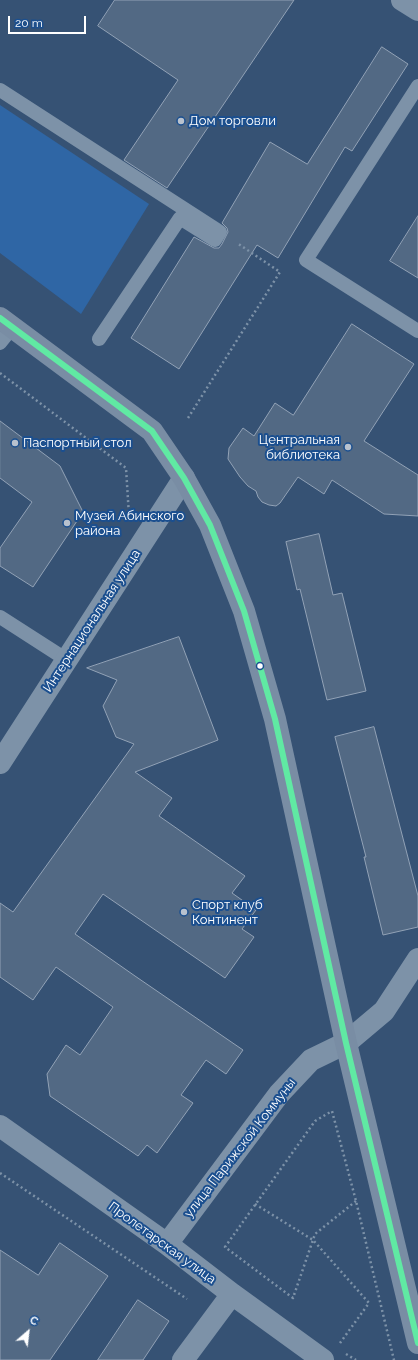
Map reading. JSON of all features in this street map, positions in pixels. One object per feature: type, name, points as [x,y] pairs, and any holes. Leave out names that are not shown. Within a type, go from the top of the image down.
[{"type":"main road","points":[[4,330],[152,431],[184,478],[210,525],[244,611],[275,719],[346,1043],[418,1343]]},
{"type":"street","points":[[402,0],[418,10]]},
{"type":"street","name":"Интернациональная улица","points":[[0,763],[184,478]]},
{"type":"street","name":"улица Парижской Коммуны","points":[[167,1244],[279,1094],[311,1060],[346,1043],[384,1011],[418,959]]},
{"type":"street","name":"Пролетарская улица","points":[[0,1126],[167,1244],[232,1294],[330,1354]]},
{"type":"street","points":[[183,1360],[232,1294]]},
{"type":"lane","points":[[418,86],[306,260],[418,331]]},
{"type":"lane","points":[[0,90],[220,232],[215,240],[180,218],[99,339]]},
{"type":"lane","points":[[0,617],[67,660]]},
{"type":"path","points":[[188,418],[280,272],[220,232]]},
{"type":"path","points":[[0,373],[126,468],[130,521]]},
{"type":"path","points":[[356,1201],[315,1234],[293,1298],[225,1247],[315,1121],[332,1111],[356,1201],[394,1360]]},
{"type":"path","points":[[0,1173],[187,1299]]},
{"type":"path","points":[[256,1204],[313,1240],[370,1303],[330,1354]]},
{"type":"path","points":[[343,1352],[356,1360]]},
{"type":"shaded area","points":[[0,105],[149,204],[81,314],[0,253]]},
{"type":"building","name":"Дом торговли","points":[[115,0],[294,0],[167,188],[124,160],[178,80],[98,26]]},
{"type":"building","points":[[382,47],[408,64],[352,151],[345,147],[278,258],[257,245],[179,369],[131,338],[194,237],[214,248],[219,248],[222,244],[228,232],[227,228],[222,223],[270,142],[307,164]]},
{"type":"building","points":[[418,216],[418,278],[390,261]]},
{"type":"building","points":[[352,324],[414,364],[364,441],[418,475],[418,516],[384,514],[332,480],[324,494],[298,477],[280,503],[276,506],[269,505],[262,502],[256,491],[248,486],[240,477],[228,459],[229,448],[243,428],[254,436],[275,403],[293,415]]},
{"type":"building","points":[[0,421],[60,466],[83,512],[33,587],[0,566],[0,548],[32,502],[0,478]]},
{"type":"building","points":[[319,534],[333,595],[342,593],[366,691],[327,700],[300,589],[297,590],[286,542]]},
{"type":"building","points":[[179,637],[218,740],[135,772],[172,798],[159,816],[245,876],[232,893],[256,910],[242,929],[254,937],[225,978],[103,894],[75,934],[243,1050],[226,1074],[206,1060],[181,1095],[193,1103],[157,1153],[147,1145],[138,1156],[50,1096],[47,1074],[66,1045],[80,1055],[113,1007],[56,967],[33,1000],[0,977],[0,903],[13,912],[134,744],[116,737],[103,706],[117,680],[87,668]]},
{"type":"building","points":[[374,727],[418,896],[418,927],[383,935],[364,857],[366,857],[335,737]]},
{"type":"building","points":[[60,1243],[108,1276],[50,1360],[0,1360],[0,1250],[38,1275]]},
{"type":"building","points":[[138,1300],[169,1321],[143,1360],[98,1360]]},
{"type":"transit line","points":[[0,318],[152,431],[184,478],[210,525],[244,611],[275,719],[346,1043],[418,1343]]},
{"type":"place","name":"Дом торговли","points":[[181,121]]},
{"type":"place","name":"Паспортный стол","points":[[15,443]]},
{"type":"place","name":"Центральная библиотека","points":[[348,447]]},
{"type":"place","name":"Музей Абинского района","points":[[67,523]]},
{"type":"place","name":"Спорт клуб Континент","points":[[184,912]]}]
